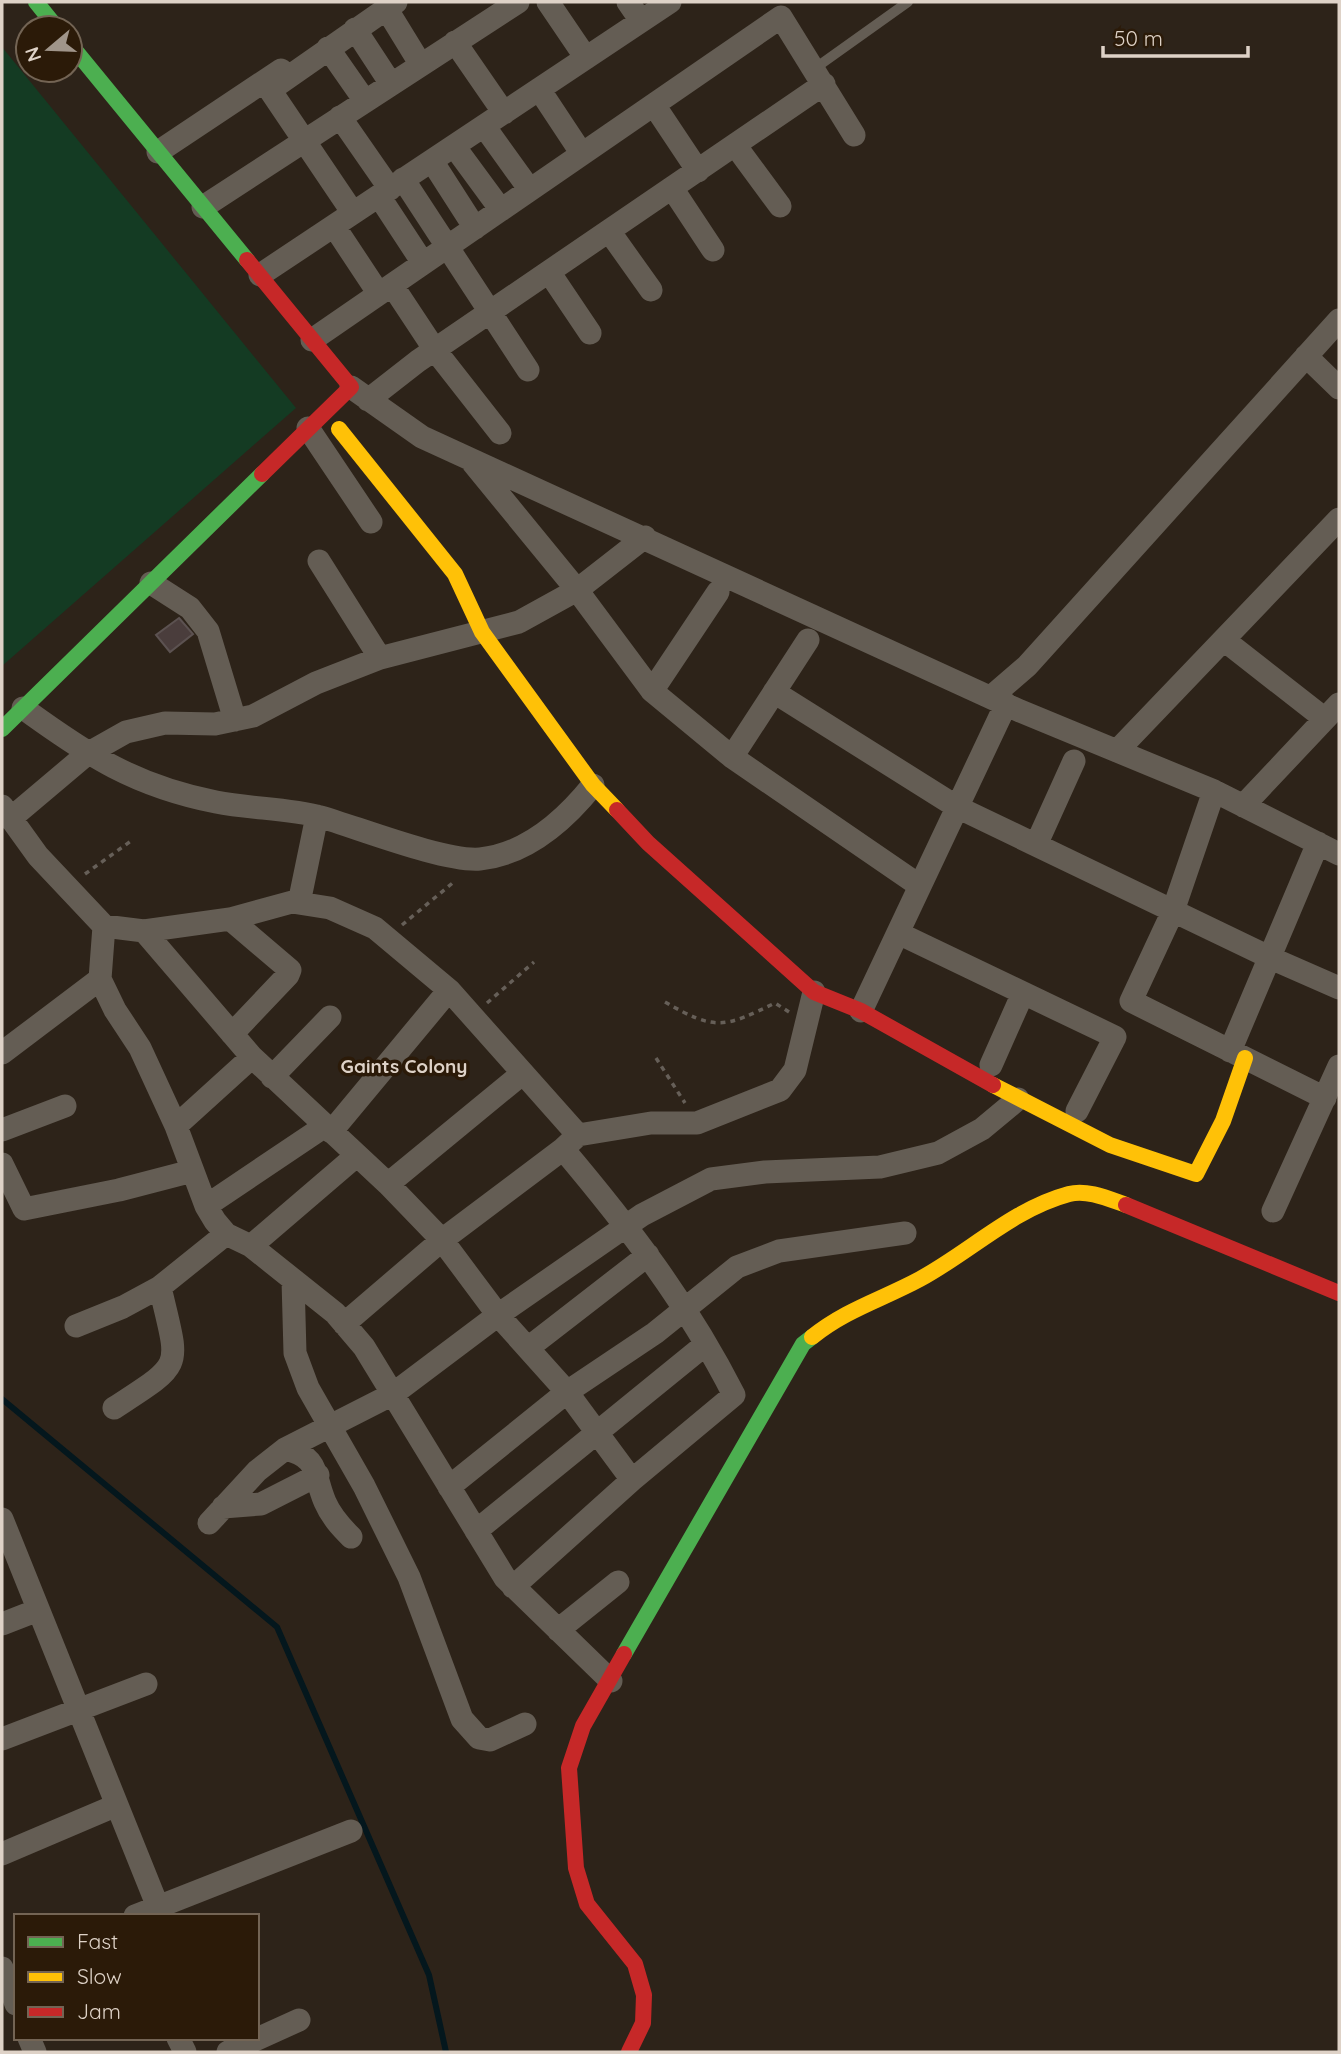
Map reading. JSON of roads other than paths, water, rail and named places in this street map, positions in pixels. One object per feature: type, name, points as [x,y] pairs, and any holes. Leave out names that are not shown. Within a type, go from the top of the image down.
[{"type":"street","points":[[203,207],[518,2]]},
{"type":"street","points":[[548,2],[586,58]]},
{"type":"street","points":[[628,2],[641,21]]},
{"type":"street","points":[[260,275],[670,2]]},
{"type":"street","points":[[383,7],[421,65]]},
{"type":"street","points":[[353,213],[270,90],[383,7]]},
{"type":"street","points":[[158,152],[383,7]]},
{"type":"street","points":[[312,340],[781,17],[854,135]]},
{"type":"street","points":[[355,29],[391,84]]},
{"type":"street","points":[[455,43],[504,113]]},
{"type":"street","points":[[328,48],[365,101]]},
{"type":"street","points":[[84,61],[312,340],[359,393],[422,437],[999,701],[1214,791],[1339,854]]},
{"type":"street","points":[[2,729],[309,428],[359,393],[436,349],[698,171],[735,145],[819,76]]},
{"type":"street","points":[[539,89],[582,154]]},
{"type":"street","points":[[654,105],[698,171]]},
{"type":"street","points":[[340,117],[391,188],[447,247],[528,370]]},
{"type":"street","points":[[484,126],[530,190]]},
{"type":"street","points":[[735,145],[780,206]]},
{"type":"street","points":[[454,146],[501,210]]},
{"type":"street","points":[[432,161],[475,228]]},
{"type":"street","points":[[391,188],[424,263]]},
{"type":"street","points":[[672,188],[713,250]]},
{"type":"street","points":[[334,226],[436,349],[500,433]]},
{"type":"street","points":[[609,232],[651,290]]},
{"type":"street","points":[[549,272],[590,333]]},
{"type":"street","points":[[861,1011],[957,807],[999,701],[1027,666],[1339,320]]},
{"type":"street","points":[[1306,356],[1339,388]]},
{"type":"street","points":[[309,428],[371,522]]},
{"type":"street","points":[[339,429],[455,574],[482,632],[593,785],[648,843],[814,992],[861,1011],[1018,1099],[1110,1145],[1196,1174],[1223,1121],[1237,1055],[1268,956],[1318,843]]},
{"type":"street","points":[[469,458],[577,590],[652,691],[732,757],[920,886]]},
{"type":"street","points":[[1117,751],[1339,519]]},
{"type":"street","points":[[513,1587],[632,1480],[734,1395],[685,1308],[523,1073],[449,990],[375,928],[330,908],[292,902],[230,919],[144,931],[104,926],[67,888],[6,812],[87,754],[126,732],[165,723],[215,724],[253,716],[316,683],[380,658],[519,622],[577,590],[645,537]]},
{"type":"street","points":[[319,561],[380,658]]},
{"type":"street","points":[[150,583],[190,608],[208,631],[235,720]]},
{"type":"street","points":[[652,691],[718,592]]},
{"type":"street","points":[[732,757],[808,640]]},
{"type":"street","points":[[1224,640],[1332,712],[1243,806]]},
{"type":"street","points":[[774,692],[957,807],[1339,988]]},
{"type":"street","points":[[23,708],[87,754],[157,788],[218,802],[317,816],[448,855],[480,859],[531,843],[571,812],[593,785]]},
{"type":"street","points":[[1036,845],[1074,761]]},
{"type":"street","points":[[1214,791],[1173,911],[1131,1001],[1325,1098]]},
{"type":"street","points":[[299,903],[317,816]]},
{"type":"street","points":[[230,919],[290,970],[232,1034]]},
{"type":"street","points":[[104,926],[100,979],[115,1010],[140,1048],[176,1126],[206,1206],[226,1234],[251,1246],[293,1280],[344,1324],[364,1347],[449,1488],[513,1587],[611,1681]]},
{"type":"street","points":[[144,931],[252,1058],[387,1184],[442,1240],[498,1315],[566,1392],[632,1480]]},
{"type":"street","points":[[898,933],[1115,1037],[1077,1111]]},
{"type":"street","points":[[2,1053],[100,979]]},
{"type":"street","points":[[206,1206],[328,1129],[449,990]]},
{"type":"street","points":[[344,1324],[442,1240],[571,1142],[651,1123],[697,1123],[780,1090],[795,1070],[814,992]]},
{"type":"street","points":[[991,1065],[1024,993]]},
{"type":"street","points":[[272,1077],[330,1017]]},
{"type":"street","points":[[176,1126],[252,1058]]},
{"type":"street","points":[[1273,1211],[1339,1066]]},
{"type":"street","points":[[387,1184],[523,1073]]},
{"type":"street","points":[[318,1475],[261,1504],[216,1515],[257,1471],[285,1449],[393,1394],[498,1315],[627,1225],[712,1179],[765,1172],[880,1167],[938,1153],[982,1129],[1018,1099]]},
{"type":"street","points":[[2,1130],[65,1106]]},
{"type":"street","points":[[251,1246],[356,1156]]},
{"type":"street","points":[[2,1164],[24,1209],[119,1190],[192,1171]]},
{"type":"street","points":[[629,2052],[643,2023],[644,1995],[635,1964],[587,1904],[576,1868],[569,1768],[583,1726],[803,1344],[838,1315],[920,1279],[1035,1206],[1072,1193],[1101,1196],[1339,1293]]},
{"type":"street","points":[[449,1488],[566,1392],[685,1308],[737,1267],[779,1251],[905,1233]]},
{"type":"street","points":[[76,1326],[123,1307],[160,1287],[226,1234]]},
{"type":"street","points":[[528,1348],[648,1255]]},
{"type":"street","points":[[293,1280],[295,1353],[308,1388],[364,1486],[409,1577],[462,1719],[479,1738],[490,1740],[525,1724]]},
{"type":"street","points":[[114,1408],[165,1375],[173,1362],[174,1349],[160,1287]]},
{"type":"street","points":[[476,1531],[706,1344]]},
{"type":"street","points":[[285,1449],[301,1453],[318,1475],[325,1503],[334,1520],[351,1537]]},
{"type":"street","points":[[2,1519],[158,1907]]},
{"type":"street","points":[[558,1630],[618,1582]]},
{"type":"street","points":[[2,1624],[38,1609]]},
{"type":"street","points":[[2,1739],[146,1684]]},
{"type":"street","points":[[2,1854],[117,1805]]},
{"type":"street","points":[[140,1914],[351,1831]]},
{"type":"street","points":[[2,1968],[14,1999]]},
{"type":"street","points":[[259,2038],[299,2020]]},
{"type":"street","points":[[228,2052],[255,2040]]},
{"type":"lane","points":[[819,76],[908,2]]},
{"type":"waterway","points":[[2,1399],[277,1627],[429,1975],[446,2052]]},
{"type":"district","name":"Gaints Colony","points":[[404,1066]]}]
